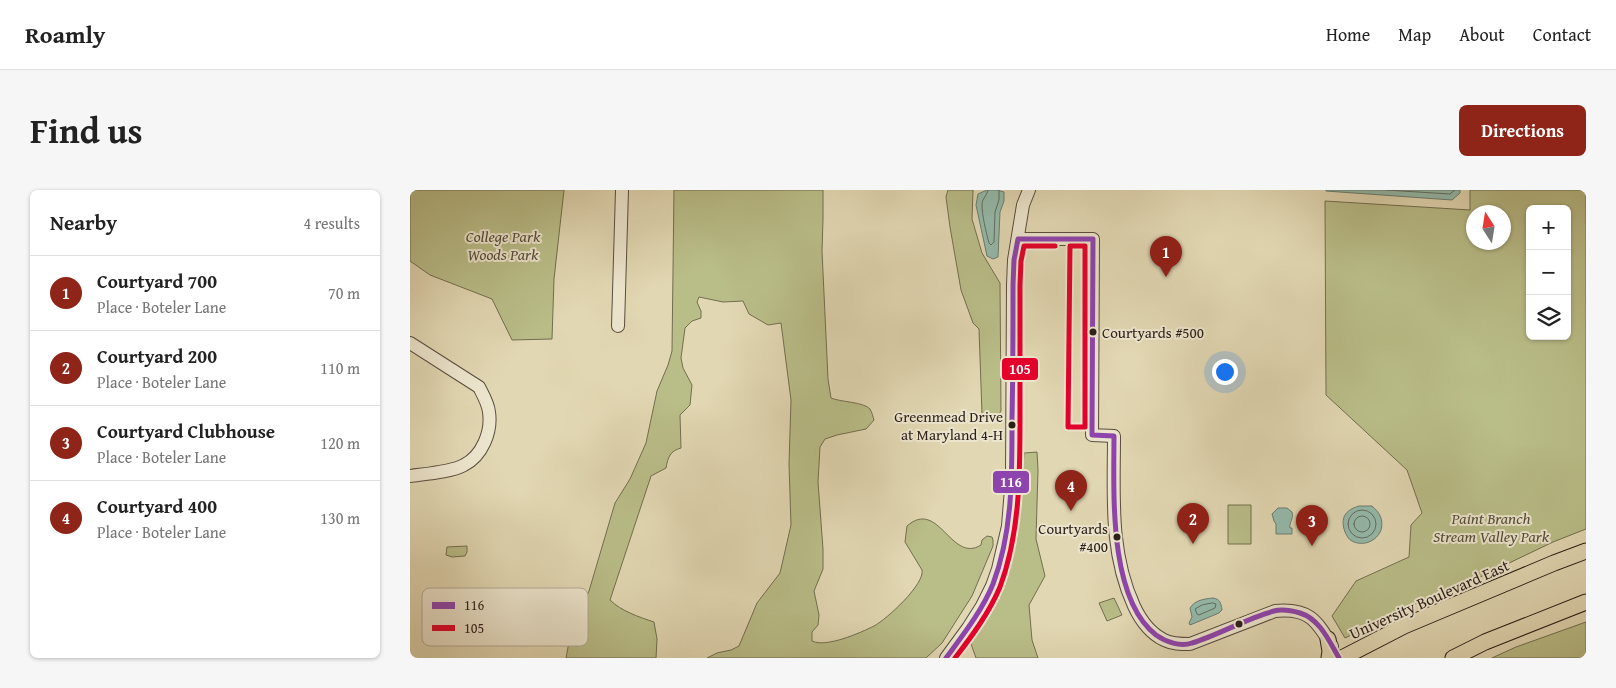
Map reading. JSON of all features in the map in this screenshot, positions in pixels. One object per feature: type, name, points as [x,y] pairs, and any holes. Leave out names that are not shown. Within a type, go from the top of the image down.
[{"type":"main road","name":"University Boulevard East","points":[[1340,658],[1404,626],[1535,570],[1586,551]]},
{"type":"main road","points":[[1453,658],[1485,642],[1586,602]]},
{"type":"main road","points":[[1328,639],[1329,658]]},
{"type":"street","points":[[618,326],[622,190]]},
{"type":"street","points":[[946,658],[968,628],[992,586],[1008,526],[1012,476],[1014,260],[1023,205],[1029,190]]},
{"type":"street","points":[[1018,239],[1093,240],[1092,435],[1114,436],[1114,525],[1117,552],[1122,577],[1129,595],[1138,613],[1152,632],[1176,644],[1190,644],[1274,611],[1289,610],[1302,613],[1317,622],[1340,658]]},
{"type":"street","points":[[410,343],[479,387],[489,411],[490,425],[483,446],[478,454],[463,466],[410,476]]},
{"type":"green space","name":"College Park Woods Park","points":[[410,190],[564,190],[554,279],[552,339],[512,340],[492,299],[430,275],[410,261]]},
{"type":"green space","points":[[674,190],[823,190],[822,251],[828,379],[831,398],[867,407],[871,410],[874,420],[866,429],[825,439],[820,447],[818,482],[823,569],[814,591],[819,615],[818,625],[812,632],[812,641],[826,643],[852,636],[874,626],[896,609],[912,592],[918,584],[922,570],[905,542],[907,526],[918,520],[928,520],[937,525],[961,546],[971,548],[981,545],[982,540],[987,536],[992,537],[993,546],[972,596],[942,643],[926,658],[707,658],[739,646],[757,603],[780,573],[791,525],[789,464],[791,400],[781,323],[768,325],[749,314],[743,301],[723,302],[699,297],[697,302],[701,311],[701,318],[692,321],[685,328],[681,358],[683,368],[692,385],[690,405],[680,415],[681,448],[670,455],[666,468],[651,476],[610,600],[636,616],[654,622],[657,639],[656,658],[566,658],[568,646],[588,646],[588,593],[615,503],[630,479],[646,443],[657,391],[672,351]]},
{"type":"green space","points":[[948,190],[973,190],[972,219],[982,253],[1000,283],[1001,411],[995,420],[987,420],[982,414],[979,329],[973,323],[961,290],[946,197]]},
{"type":"green space","name":"Paint Branch Stream Valley Park","points":[[1470,190],[1586,190],[1586,529],[1426,599],[1345,638],[1332,616],[1356,581],[1409,557],[1411,525],[1422,513],[1407,470],[1326,395],[1325,201],[1466,210],[1466,250],[1511,250],[1511,205],[1470,205]]},
{"type":"green space","points":[[1037,452],[1036,539],[1045,576],[1029,605],[1032,640],[1038,658],[976,658],[970,641],[989,610],[1003,581],[1014,539],[1021,499],[1024,453]]},
{"type":"green space","points":[[1228,505],[1251,505],[1251,544],[1228,544]]},
{"type":"green space","points":[[467,546],[465,556],[452,557],[446,555],[447,547]]},
{"type":"green space","points":[[1114,598],[1122,615],[1107,621],[1099,603]]},
{"type":"green space","points":[[1586,622],[1586,658],[1492,658],[1516,647]]},
{"type":"water","points":[[987,190],[1004,192],[1004,201],[1000,212],[998,257],[993,259],[987,256],[976,205],[978,194]]},
{"type":"water","points":[[1326,190],[1460,190],[1460,193],[1452,200]]},
{"type":"water","points":[[1359,506],[1372,506],[1379,513],[1381,519],[1382,526],[1379,534],[1373,540],[1365,543],[1356,543],[1351,540],[1345,532],[1343,523],[1347,512]]},
{"type":"water","points":[[1278,508],[1287,508],[1292,512],[1290,528],[1292,528],[1292,534],[1276,534],[1276,524],[1272,514]]},
{"type":"water","points":[[1213,598],[1220,602],[1222,610],[1190,625],[1192,617],[1190,608],[1192,605],[1200,600]]},
{"type":"transit line","name":"116","points":[[946,658],[972,622],[989,594],[1000,564],[1008,523],[1011,481],[1013,285],[1014,260],[1018,239],[1093,239],[1092,435],[1114,436],[1117,542],[1129,596],[1140,618],[1160,638],[1173,643],[1187,644],[1202,640],[1274,611],[1284,610],[1300,613],[1318,625],[1339,658]]},
{"type":"transit line","name":"105","points":[[955,658],[974,633],[996,597],[1007,567],[1012,546],[1018,504],[1020,461],[1020,285],[1024,246],[1055,246]]},
{"type":"transit line","name":"105","points":[[1070,246],[1085,246],[1085,427],[1068,427],[1070,246]]},
{"type":"place","name":"Courtyard 700","points":[[1166,277]]},
{"type":"place","name":"Courtyards #500","points":[[1093,332]]},
{"type":"place","name":"Greenmead Drive at Maryland 4-H","points":[[1012,425]]},
{"type":"place","name":"Courtyard 400","points":[[1071,511]]},
{"type":"place","name":"Courtyards #400","points":[[1117,537]]},
{"type":"place","name":"Courtyard 200","points":[[1193,544]]},
{"type":"place","name":"Courtyard Clubhouse","points":[[1312,546]]}]
